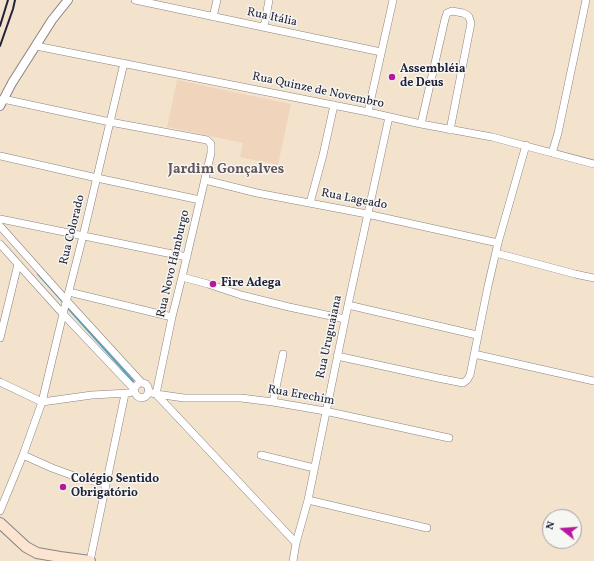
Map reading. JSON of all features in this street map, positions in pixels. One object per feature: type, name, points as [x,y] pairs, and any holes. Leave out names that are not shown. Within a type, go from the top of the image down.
[{"type":"main road","points":[[0,523],[26,547],[37,553],[90,561]]},
{"type":"street","points":[[68,0],[52,20],[12,83],[2,102],[110,122]]},
{"type":"street","name":"Rua Itália","points":[[135,0],[381,52]]},
{"type":"street","points":[[213,16],[216,0]]},
{"type":"street","points":[[264,27],[269,0]]},
{"type":"street","points":[[368,112],[393,0]]},
{"type":"street","points":[[552,153],[558,133],[586,0]]},
{"type":"street","points":[[421,124],[445,19],[448,13],[452,11],[463,13],[469,17],[471,23],[450,130]]},
{"type":"street","name":"Rua Quinze de Novembro","points":[[36,46],[368,112],[450,130],[492,137],[594,164]]},
{"type":"street","name":"Rua Colorado","points":[[0,511],[23,455],[42,402],[66,302],[84,236],[124,63]]},
{"type":"street","points":[[310,203],[323,156],[334,106]]},
{"type":"street","name":"Rua Uruguaiana","points":[[293,561],[296,543],[308,500],[325,411],[389,117]]},
{"type":"street","name":"Rua Novo Hamburgo","points":[[110,122],[207,140],[210,142],[211,148],[205,180],[172,317],[156,394]]},
{"type":"street","points":[[337,356],[463,383],[467,380],[470,375],[477,335],[498,243],[526,146]]},
{"type":"street","points":[[0,156],[200,200]]},
{"type":"street","name":"Rua Lageado","points":[[205,180],[257,193],[367,214],[498,243]]},
{"type":"street","points":[[0,219],[187,257]]},
{"type":"street","points":[[0,226],[66,302],[142,383],[146,384],[148,387],[148,392]]},
{"type":"street","points":[[0,244],[134,391]]},
{"type":"street","points":[[496,253],[594,278]]},
{"type":"street","points":[[0,338],[18,264]]},
{"type":"street","points":[[182,277],[241,295],[345,319]]},
{"type":"street","points":[[69,292],[172,317]]},
{"type":"street","points":[[348,305],[477,335]]},
{"type":"street","points":[[273,402],[283,354]]},
{"type":"street","points":[[474,354],[594,380]]},
{"type":"street","points":[[0,382],[42,402],[92,395],[125,394],[134,391],[138,383],[142,383]]},
{"type":"street","name":"Rua Erechim","points":[[134,391],[137,396],[141,398],[145,397],[148,392],[184,398],[241,398],[273,402],[325,411],[449,438]]},
{"type":"street","points":[[90,561],[125,394]]},
{"type":"street","points":[[156,394],[296,543]]},
{"type":"street","points":[[23,455],[74,476],[106,484]]},
{"type":"street","points":[[261,455],[314,468]]},
{"type":"street","points":[[308,500],[427,528]]},
{"type":"shaded area","points":[[177,80],[291,104],[278,165],[240,157],[243,143],[167,127]]},
{"type":"waterway","points":[[38,274],[64,303]]},
{"type":"waterway","points":[[67,307],[133,381]]},
{"type":"railway","points":[[0,26],[8,0]]},
{"type":"railway","points":[[0,46],[15,0]]},
{"type":"place","name":"Assembléia de Deus","points":[[392,77]]},
{"type":"place","name":"Fire Adega","points":[[213,284]]},
{"type":"place","name":"Colégio Sentido Obrigatório","points":[[63,487]]},
{"type":"district","name":"Jardim Gonçalves","points":[[226,170]]}]
